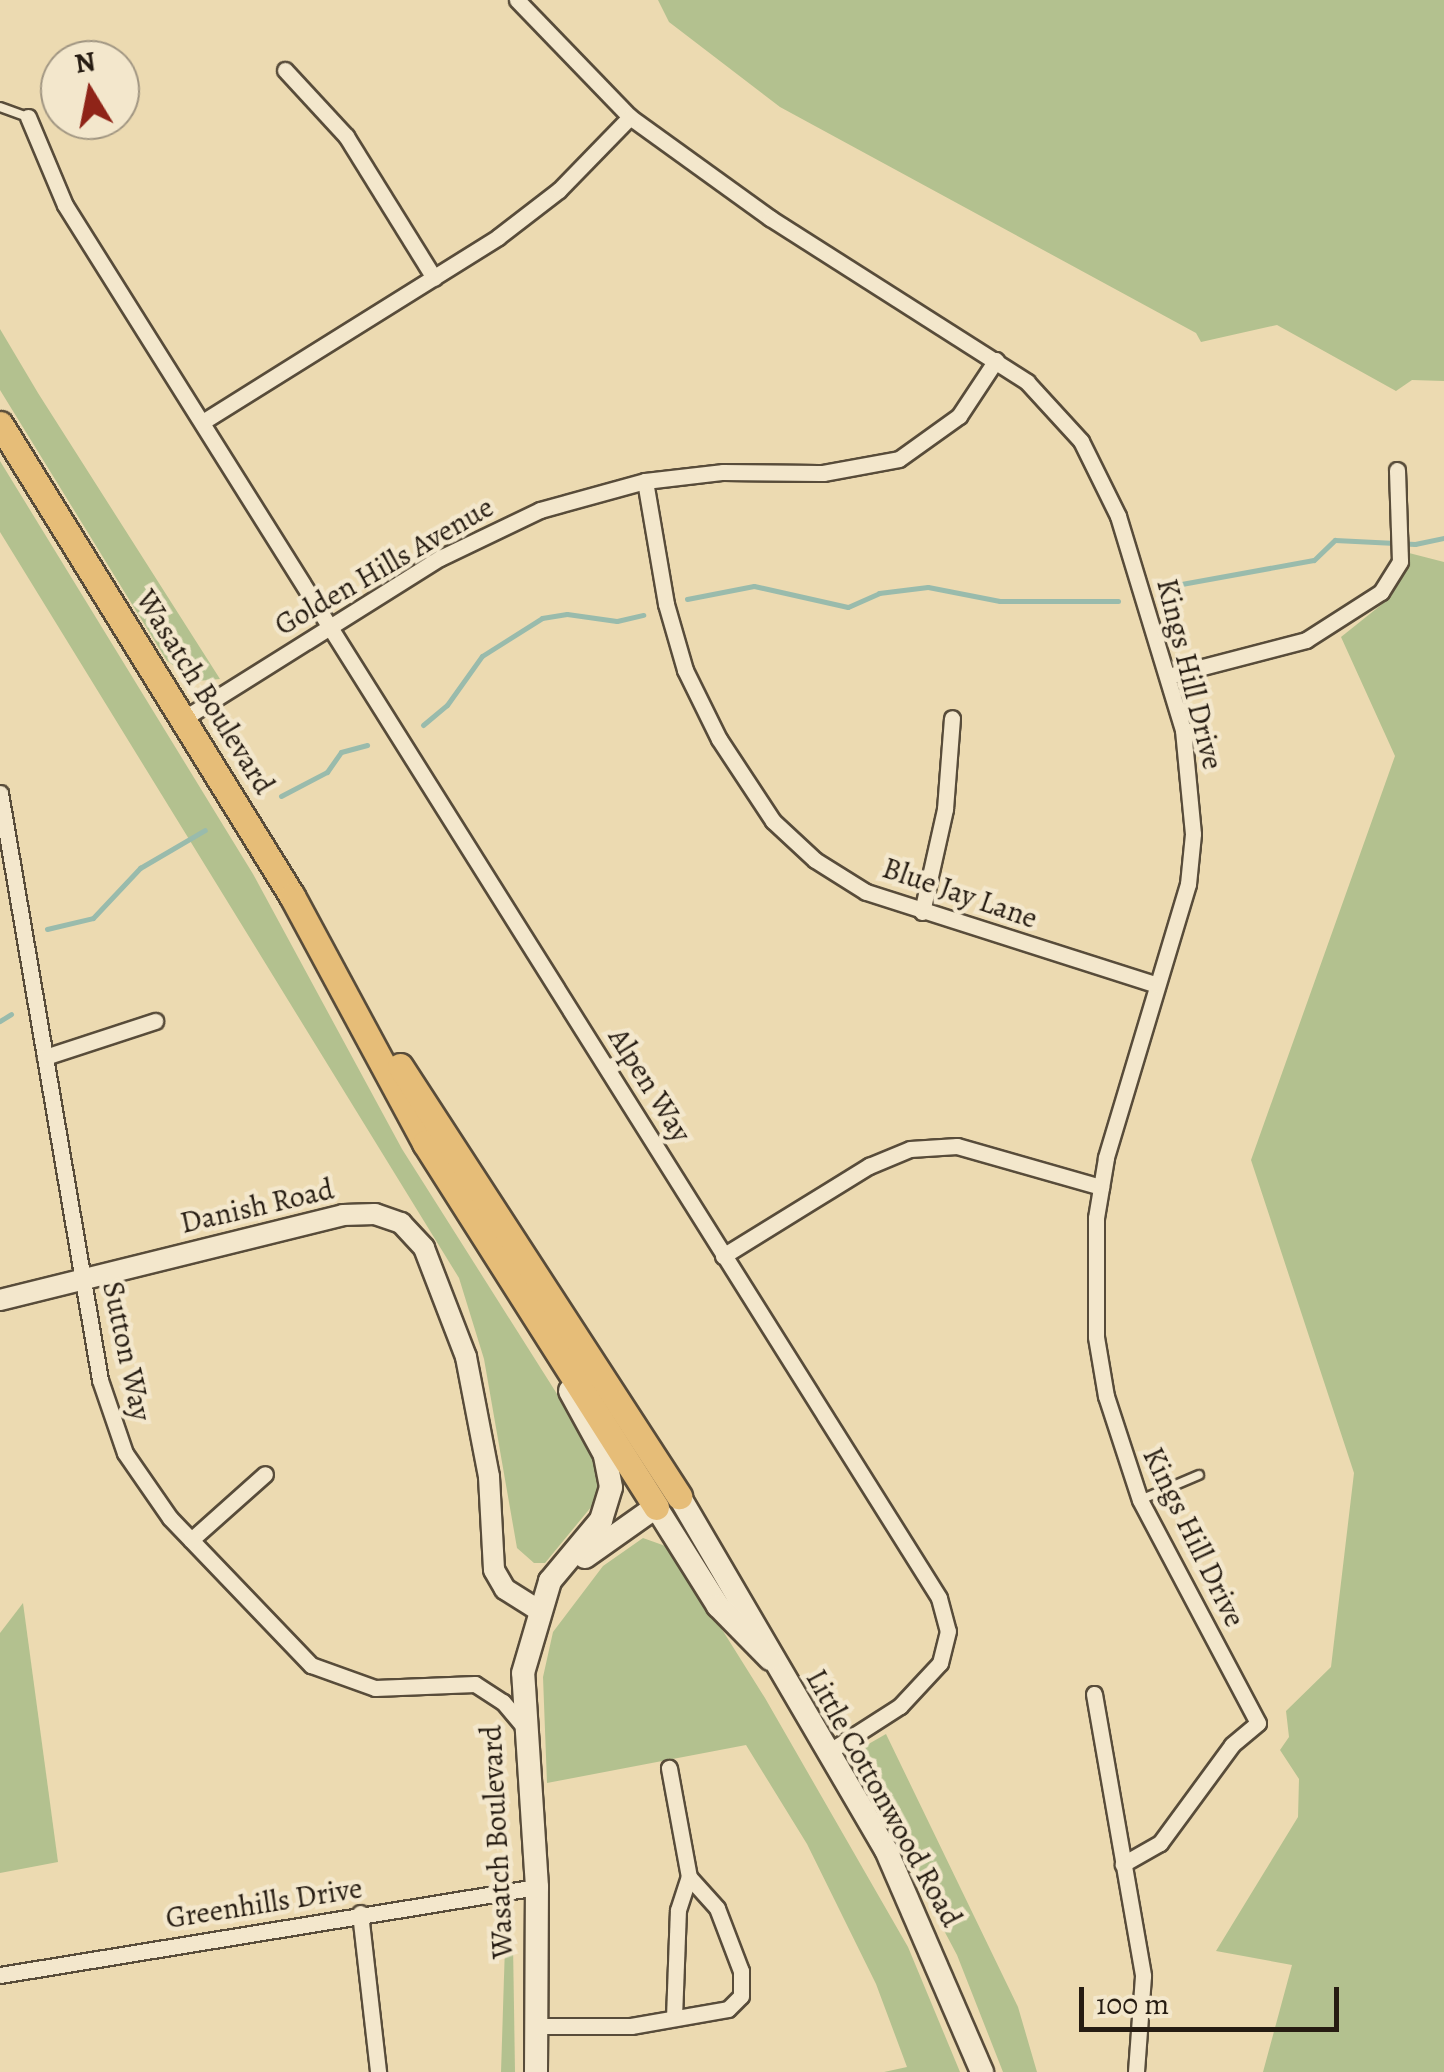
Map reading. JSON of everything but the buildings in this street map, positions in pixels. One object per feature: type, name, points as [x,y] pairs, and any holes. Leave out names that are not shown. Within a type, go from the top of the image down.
[{"type":"main road","name":"Wasatch Boulevard","points":[[0,424],[350,997],[444,1128],[552,1328],[667,1502],[589,1553],[540,1611]]},
{"type":"main road","name":"Wasatch Boulevard","points":[[536,2072],[537,1886],[523,1672],[553,1573],[602,1520],[611,1487],[605,1454],[552,1328]]},
{"type":"main road","name":"Little Cottonwood Road","points":[[667,1502],[718,1606],[776,1665],[830,1751],[912,1902],[982,2072]]},
{"type":"street","name":"Kings Hill Drive","points":[[518,0],[630,116],[770,218],[996,360],[1057,409],[1102,477],[1168,676],[1192,782],[1193,834],[1188,884],[1100,1187],[1096,1338],[1106,1396],[1140,1500],[1258,1723],[1232,1745],[1160,1843],[1123,1864]]},
{"type":"street","points":[[285,70],[346,136],[434,278]]},
{"type":"street","points":[[204,421],[434,278],[560,190],[630,116]]},
{"type":"street","name":"Alpen Way","points":[[28,117],[65,205],[204,421],[946,1614],[947,1648],[925,1683],[830,1751]]},
{"type":"street","name":"Golden Hills Avenue","points":[[183,720],[489,532],[645,481],[724,472],[823,474],[899,459],[959,416],[996,360]]},
{"type":"street","points":[[1168,676],[1324,632],[1381,592],[1400,561],[1397,470]]},
{"type":"street","name":"Blue Jay Lane","points":[[645,481],[673,637],[742,778],[773,821],[815,860],[866,892],[1157,985]]},
{"type":"street","points":[[922,912],[945,808],[952,718]]},
{"type":"street","name":"Sutton Way","points":[[22,805],[1,800],[83,1280],[116,1436],[147,1489],[297,1654],[323,1672],[375,1688],[460,1683],[488,1690],[524,1727]]},
{"type":"street","points":[[46,1057],[156,1020]]},
{"type":"street","points":[[724,1256],[869,1166],[910,1148],[957,1146],[1100,1187]]},
{"type":"street","name":"Danish Road","points":[[0,1300],[343,1215],[375,1214],[401,1223],[424,1248],[466,1357],[489,1476],[494,1570],[506,1590],[540,1611]]},
{"type":"street","points":[[191,1540],[265,1474]]},
{"type":"street","points":[[1094,1694],[1143,1976],[1136,2072]]},
{"type":"street","points":[[537,2026],[616,2027],[728,2008],[741,1996],[741,1971],[716,1908],[690,1877],[669,1768]]},
{"type":"street","points":[[674,2018],[678,1910],[690,1877]]},
{"type":"street","name":"Greenhills Drive","points":[[0,1975],[537,1886]]},
{"type":"street","points":[[360,1914],[378,2072]]},
{"type":"lane","points":[[0,107],[28,117]]},
{"type":"lane","points":[[1140,1500],[1199,1475]]},
{"type":"green space","points":[[658,0],[1444,0],[1444,381],[1412,380],[1396,391],[1277,325],[1201,342],[1196,333],[780,107],[669,22]]},
{"type":"green space","points":[[0,329],[220,679],[197,681],[167,661],[0,390]]},
{"type":"green space","points":[[0,461],[253,874],[402,1149],[595,1454],[601,1495],[545,1563],[534,1563],[517,1548],[484,1359],[459,1278],[0,532]]},
{"type":"green space","points":[[1409,553],[1444,562],[1444,2072],[1263,2072],[1292,1965],[1216,1951],[1298,1817],[1299,1779],[1280,1750],[1289,1737],[1286,1711],[1331,1667],[1354,1473],[1251,1160],[1395,756],[1341,637],[1386,601]]},
{"type":"green space","points":[[643,1538],[671,1548],[765,1698],[908,1947],[960,2072],[884,2072],[907,2067],[876,1984],[807,1844],[746,1745],[547,1783],[543,1677],[553,1632],[603,1566]]},
{"type":"green space","points":[[23,1603],[58,1862],[0,1873],[0,1633]]},
{"type":"green space","points":[[886,1734],[1018,2007],[1037,2072],[1003,2072],[957,1955],[860,1772],[858,1750]]},
{"type":"green space","points":[[506,1914],[513,1943],[515,2072],[501,2072]]},
{"type":"waterway","points":[[1165,587],[1314,560],[1335,540],[1415,544],[1444,538]]},
{"type":"waterway","points":[[687,599],[754,586],[848,607],[879,593],[928,587],[1000,601],[1118,601]]},
{"type":"waterway","points":[[423,725],[447,705],[482,656],[542,618],[567,614],[617,621],[643,615]]},
{"type":"waterway","points":[[281,796],[327,772],[341,752],[367,745]]},
{"type":"waterway","points":[[47,929],[93,918],[140,868],[205,830]]},
{"type":"waterway","points":[[0,1021],[11,1014]]}]
